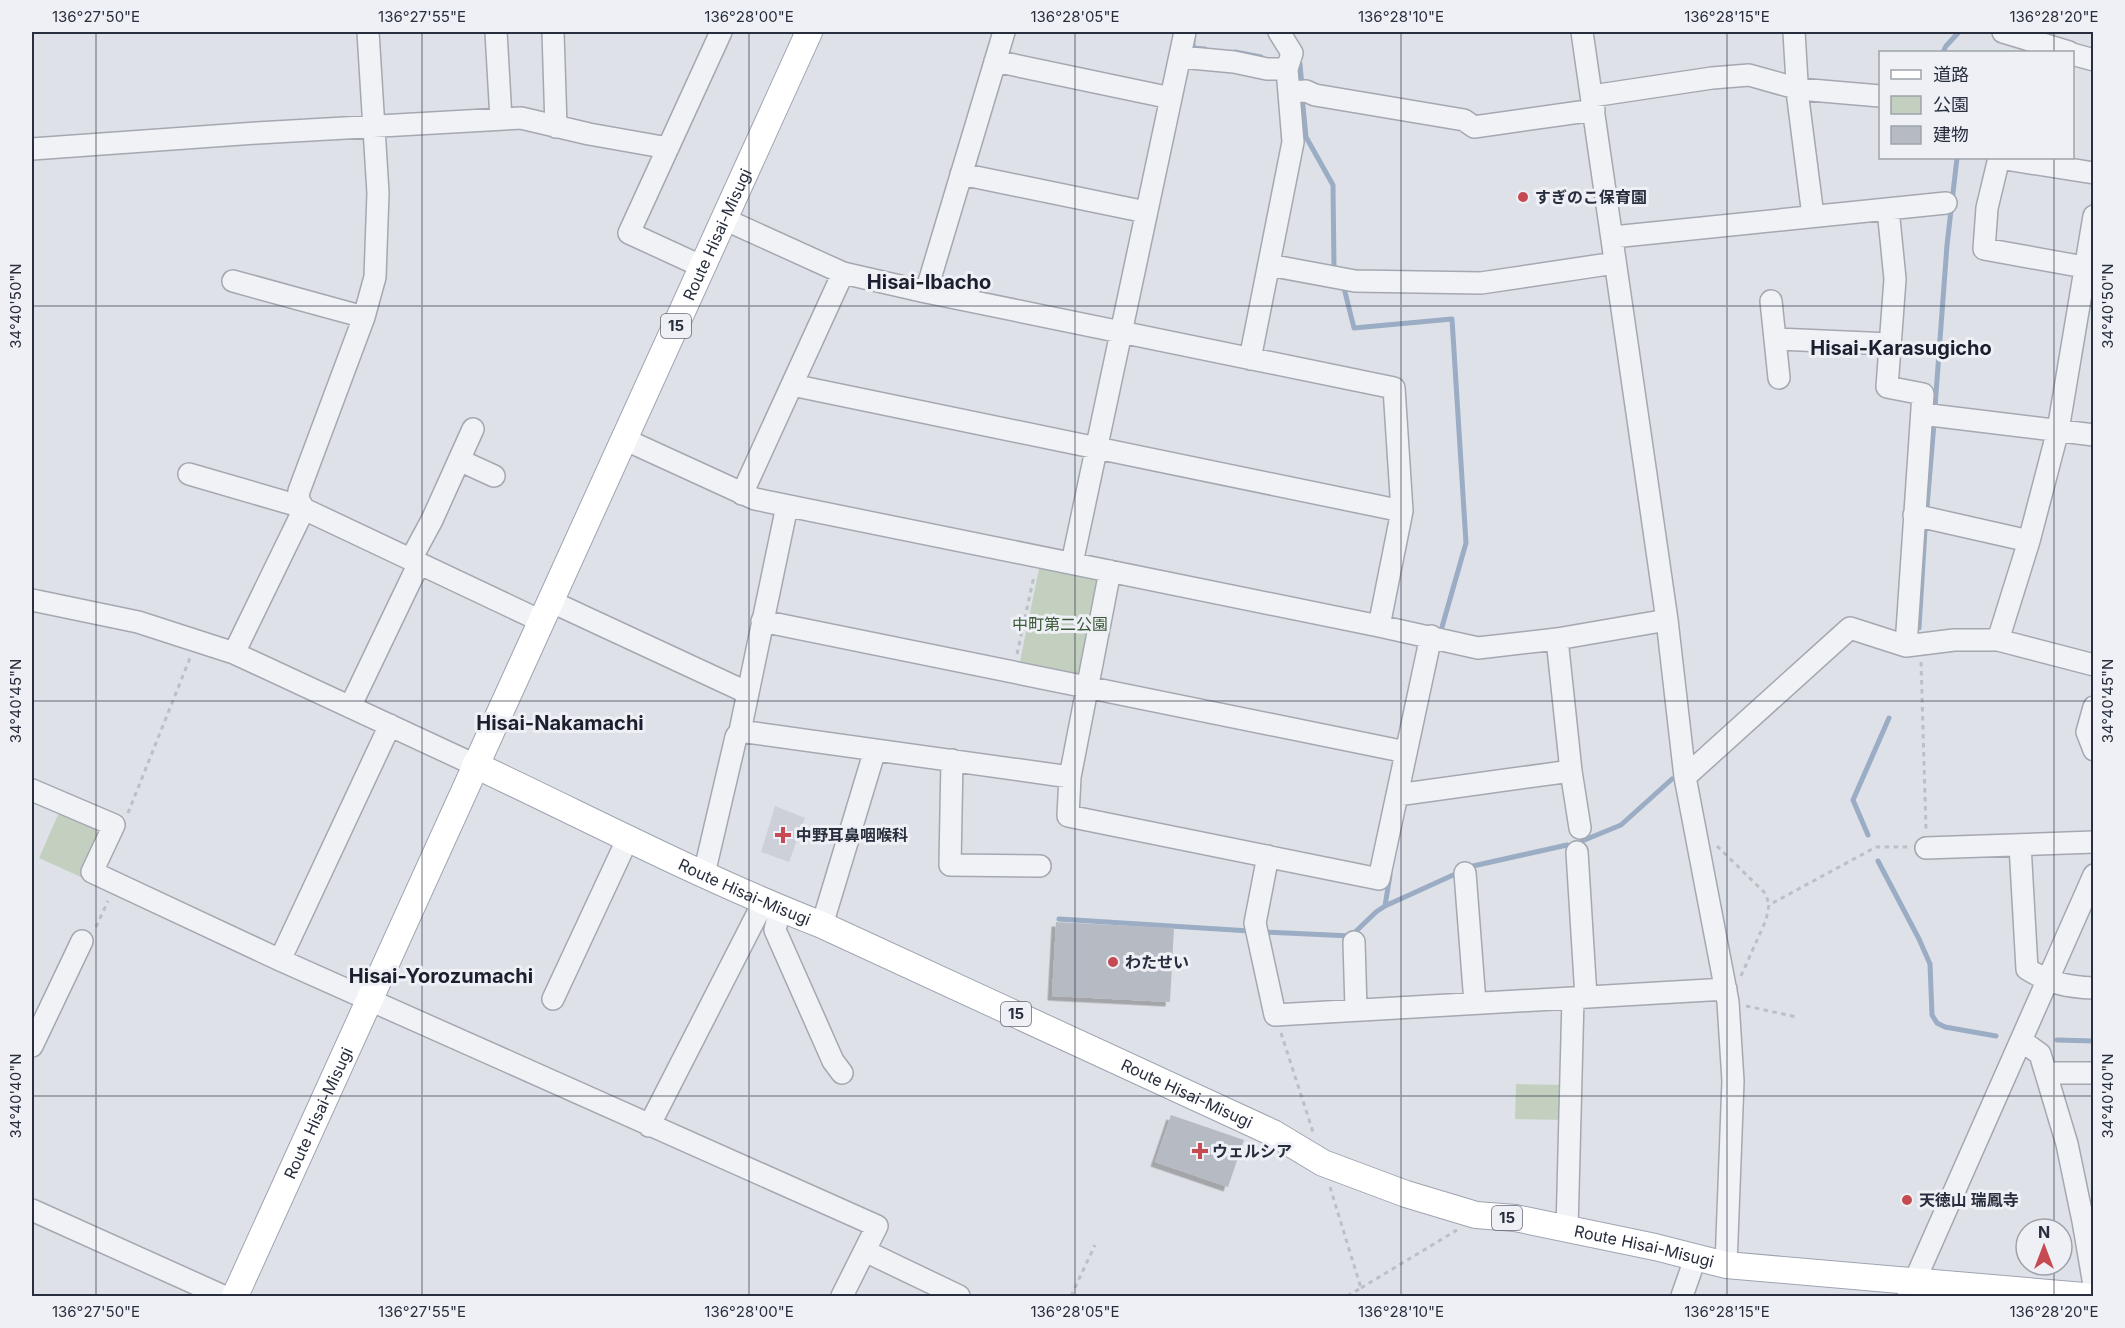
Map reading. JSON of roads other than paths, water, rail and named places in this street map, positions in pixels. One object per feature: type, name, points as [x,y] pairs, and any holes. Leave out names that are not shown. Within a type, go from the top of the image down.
[{"type":"main road","name":"Route Hisai-Misugi","points":[[235,1296],[809,32]]},
{"type":"main road","name":"Route Hisai-Misugi","points":[[475,765],[704,874],[822,925],[1263,1128],[1323,1163],[1406,1194],[1476,1215],[1515,1218],[1726,1264],[1912,1289],[2084,1296]]},
{"type":"street","points":[[302,506],[298,499],[298,491],[364,317],[375,277],[378,193],[368,32]]},
{"type":"street","points":[[496,32],[501,119]]},
{"type":"street","points":[[553,32],[556,127]]},
{"type":"street","points":[[703,267],[629,234],[721,32]]},
{"type":"street","points":[[926,292],[1004,32]]},
{"type":"street","points":[[1072,563],[1185,32]]},
{"type":"street","points":[[1250,359],[1293,142],[1296,92],[1287,69],[1292,53],[1279,32]]},
{"type":"street","points":[[1582,32],[1667,620],[1685,777],[1727,996],[1733,1081],[1726,1264]]},
{"type":"street","points":[[1794,32],[1798,99],[1813,216]]},
{"type":"street","points":[[2015,41],[2062,51]]},
{"type":"street","points":[[2074,54],[2094,60]]},
{"type":"street","points":[[1180,57],[1234,62],[1267,69],[1287,69]]},
{"type":"street","points":[[995,61],[1171,98]]},
{"type":"street","points":[[1296,92],[1464,120],[1474,127],[1712,78],[1749,75],[1799,89],[1879,96]]},
{"type":"street","points":[[32,149],[521,118],[556,127],[668,148]]},
{"type":"street","points":[[1999,159],[1987,208],[1984,249],[2084,267]]},
{"type":"street","points":[[2005,159],[2094,173]]},
{"type":"street","points":[[961,174],[1146,212]]},
{"type":"street","points":[[1612,237],[1946,203]]},
{"type":"street","points":[[1888,209],[1895,279],[1887,387],[1923,394],[1914,515],[1913,645]]},
{"type":"street","points":[[1998,640],[2029,541],[2058,430],[2094,216]]},
{"type":"street","points":[[724,219],[843,273],[1394,388],[1402,511],[1379,626]]},
{"type":"street","points":[[1269,265],[1338,278],[1481,283],[1615,263]]},
{"type":"street","points":[[742,494],[843,273]]},
{"type":"street","points":[[234,281],[364,317]]},
{"type":"street","points":[[1771,301],[1779,378]]},
{"type":"street","points":[[1776,339],[1890,344]]},
{"type":"street","points":[[792,385],[1402,511]]},
{"type":"street","points":[[1922,414],[2094,435]]},
{"type":"street","points":[[350,707],[473,429]]},
{"type":"street","points":[[624,439],[742,494],[787,506],[1431,636],[1478,648],[1557,639],[1667,620]]},
{"type":"street","points":[[459,460],[494,476]]},
{"type":"street","points":[[189,474],[302,506],[415,561],[748,693]]},
{"type":"street","points":[[234,653],[302,506]]},
{"type":"street","points":[[704,874],[736,737],[740,730],[787,506]]},
{"type":"street","points":[[1914,515],[2029,541]]},
{"type":"street","points":[[1110,571],[1070,777],[1068,816],[1379,879],[1431,636]]},
{"type":"street","points":[[32,600],[138,622],[234,653],[475,765]]},
{"type":"street","points":[[762,621],[1406,752]]},
{"type":"street","points":[[1685,777],[1850,628],[1913,645],[1954,640],[1998,640],[2094,665]]},
{"type":"street","points":[[1557,639],[1570,771],[1580,828]]},
{"type":"street","points":[[2091,739],[2094,707]]},
{"type":"street","points":[[280,960],[390,725]]},
{"type":"street","points":[[740,730],[1070,777]]},
{"type":"street","points":[[822,925],[875,750]]},
{"type":"street","points":[[952,760],[950,865],[1040,866]]},
{"type":"street","points":[[1397,795],[1570,771]]},
{"type":"street","points":[[32,790],[114,825],[92,872],[280,960],[877,1226],[842,1296]]},
{"type":"street","points":[[553,999],[628,838]]},
{"type":"street","points":[[1926,848],[2094,842]]},
{"type":"street","points":[[2020,845],[2027,969],[2046,981],[2069,987],[2094,988]]},
{"type":"street","points":[[1566,1230],[1580,997],[1577,852]]},
{"type":"street","points":[[1268,856],[1255,923],[1275,1015],[1580,997],[1727,996]]},
{"type":"street","points":[[1465,873],[1475,1004]]},
{"type":"street","points":[[1912,1289],[2094,875]]},
{"type":"street","points":[[649,1126],[772,905]]},
{"type":"street","points":[[772,905],[775,930],[829,1051],[842,1073]]},
{"type":"street","points":[[32,1046],[82,941]]},
{"type":"street","points":[[1354,942],[1356,1009]]},
{"type":"street","points":[[2022,1041],[2040,1054],[2047,1076],[2067,1144],[2094,1285]]},
{"type":"street","points":[[2047,1076],[2056,1073],[2094,1072]]},
{"type":"street","points":[[32,1210],[223,1296]]},
{"type":"street","points":[[865,1251],[959,1296]]},
{"type":"street","points":[[1682,1296],[1696,1256]]},
{"type":"waterway","points":[[1944,51],[1959,32]]},
{"type":"waterway","points":[[1193,39],[1193,48],[1205,49]]},
{"type":"waterway","points":[[1235,52],[1261,57]]},
{"type":"waterway","points":[[1300,64],[1302,87]]},
{"type":"waterway","points":[[1302,96],[1306,137],[1333,185],[1334,268],[1336,271]]},
{"type":"waterway","points":[[1935,407],[1947,245],[1957,159]]},
{"type":"waterway","points":[[1343,284],[1354,328],[1452,319],[1466,543],[1442,627]]},
{"type":"waterway","points":[[1927,507],[1934,423]]},
{"type":"waterway","points":[[1919,628],[1925,530]]},
{"type":"waterway","points":[[1868,835],[1853,800],[1889,718]]},
{"type":"waterway","points":[[1582,841],[1621,825],[1672,779]]},
{"type":"waterway","points":[[1263,932],[1351,936],[1385,906],[1473,866],[1567,845]]},
{"type":"waterway","points":[[1878,861],[1930,964],[1932,1015],[1937,1023],[1945,1027],[1996,1036]]},
{"type":"waterway","points":[[1385,906],[1390,875]]},
{"type":"waterway","points":[[1059,919],[1250,931]]},
{"type":"waterway","points":[[2057,1040],[2094,1041]]},
{"type":"place","name":"すぎのこ保育園","points":[[1523,197]]},
{"type":"place","name":"中野耳鼻咽喉科","points":[[783,835]]},
{"type":"place","name":"わたせい","points":[[1113,962]]},
{"type":"place","name":"ウェルシア","points":[[1200,1151]]},
{"type":"place","name":"天徳山 瑞鳳寺","points":[[1907,1200]]},
{"type":"district","name":"Hisai-Ibacho","points":[[929,282]]},
{"type":"district","name":"Hisai-Karasugicho","points":[[1901,348]]},
{"type":"district","name":"Hisai-Nakamachi","points":[[560,723]]},
{"type":"district","name":"Hisai-Yorozumachi","points":[[441,976]]},
{"type":"park label","name":"中町第二公園","points":[[1060,624]]}]
